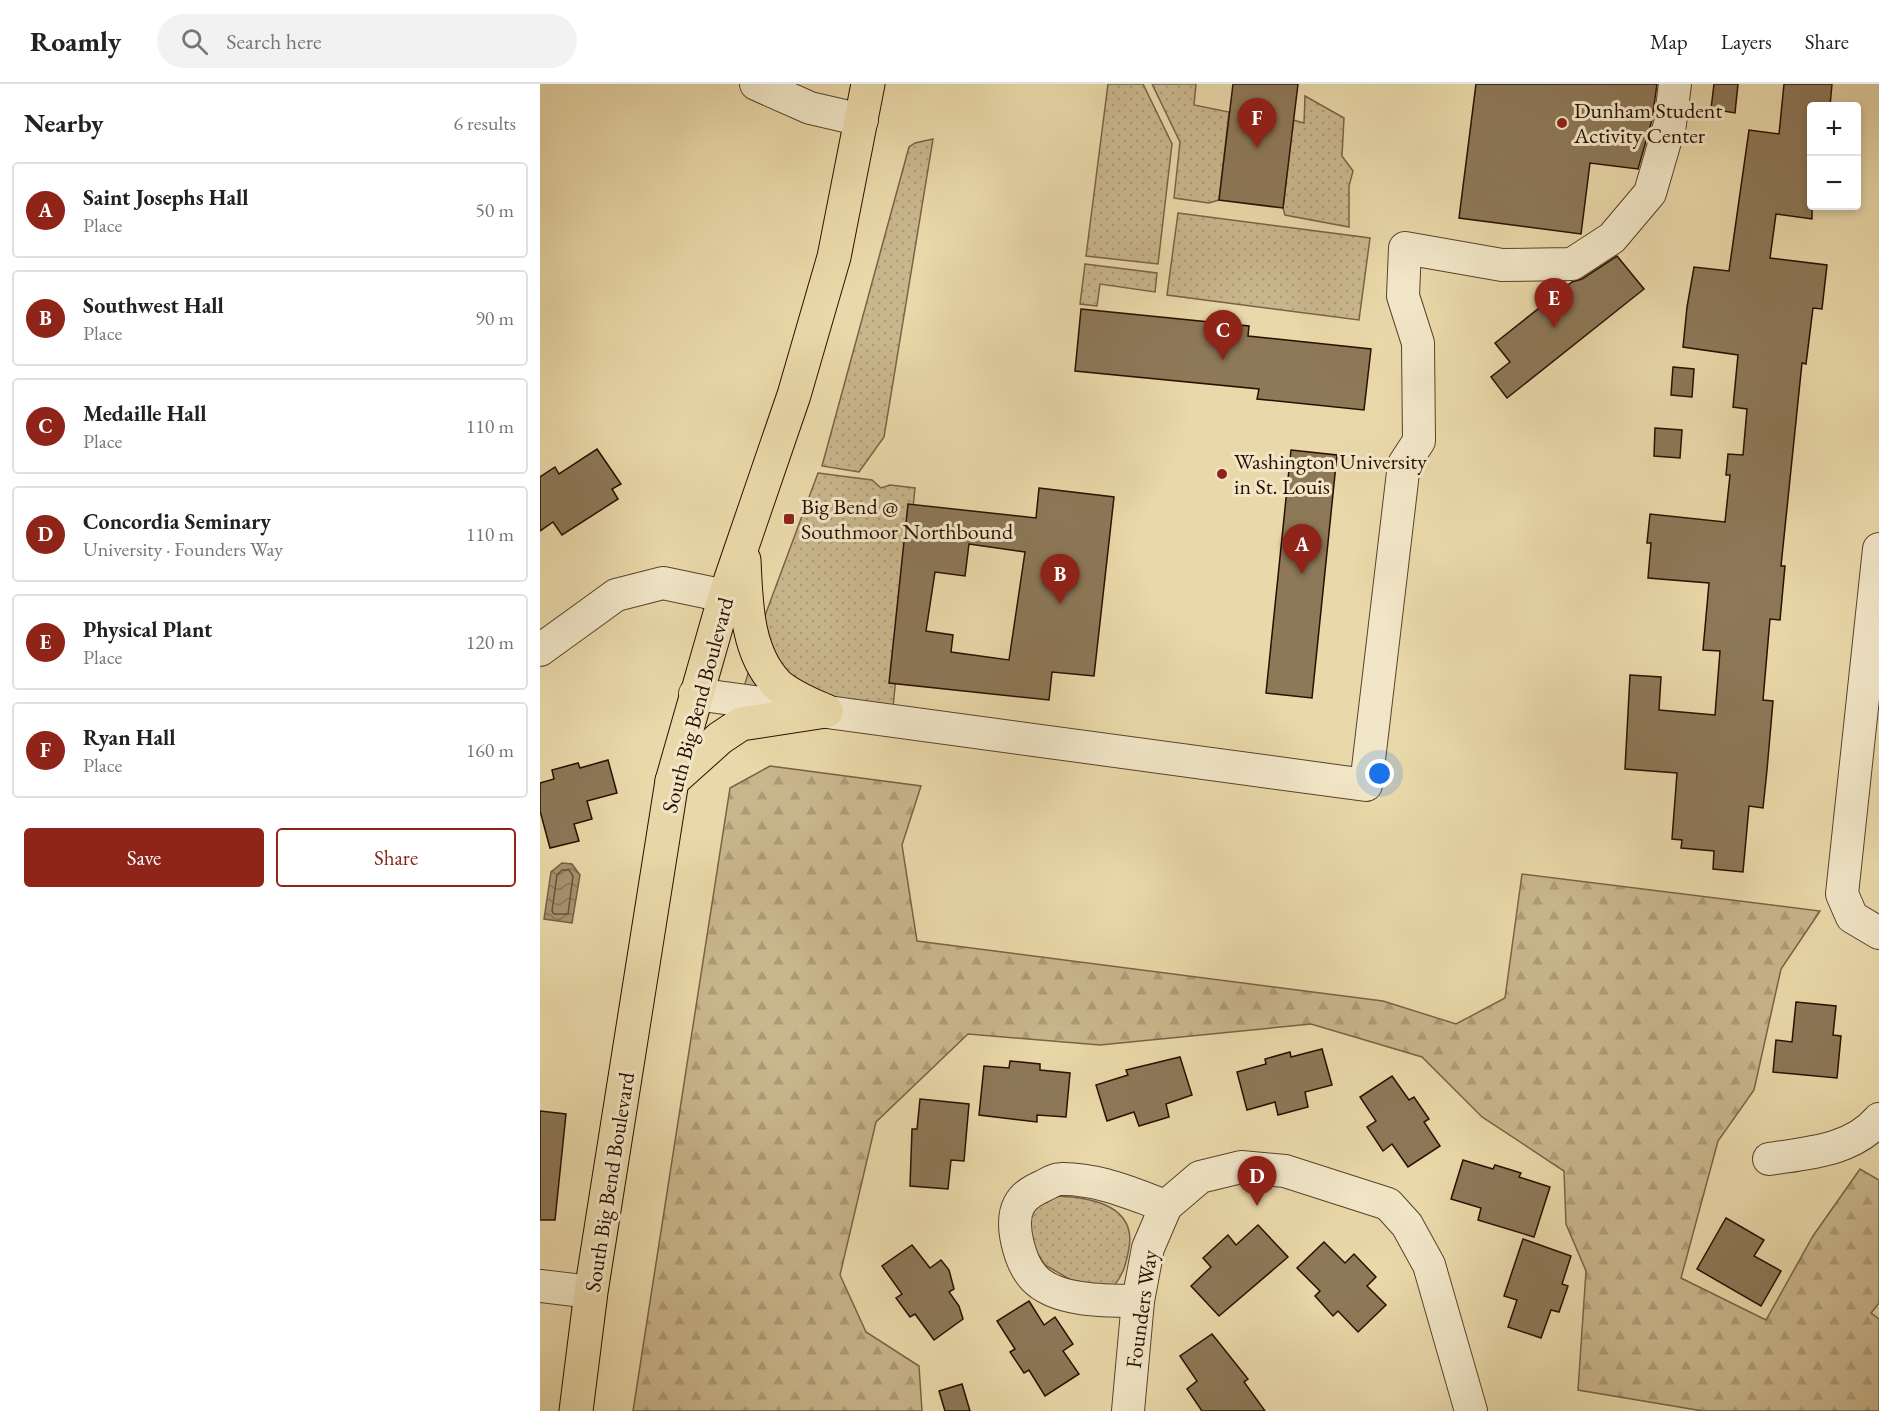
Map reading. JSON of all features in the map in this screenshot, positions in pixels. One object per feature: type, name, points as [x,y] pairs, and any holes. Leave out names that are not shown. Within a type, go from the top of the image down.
[{"type":"main road","name":"South Big Bend Boulevard","points":[[576,1411],[591,1292],[672,781],[695,694],[725,596],[794,395],[834,257],[868,84]]},
{"type":"main road","points":[[743,543],[748,624],[762,662],[777,684],[826,711]]},
{"type":"main road","points":[[672,781],[711,746],[741,724],[826,711]]},
{"type":"street","points":[[756,84],[810,108],[862,120]]},
{"type":"street","points":[[695,694],[1366,785],[1404,464],[1419,441],[1418,343],[1402,296],[1405,248],[1502,265],[1572,264],[1612,238],[1650,193],[1670,124],[1675,84]]},
{"type":"street","points":[[1879,549],[1873,651],[1842,894],[1852,917],[1879,933]]},
{"type":"street","points":[[540,650],[616,595],[663,583],[725,596]]},
{"type":"street","points":[[1769,1159],[1832,1149],[1871,1128],[1879,1119]]},
{"type":"street","name":"Founders Way","points":[[1128,1411],[1138,1301],[1148,1248],[1166,1206],[1200,1177],[1241,1167],[1285,1172],[1388,1204],[1407,1225],[1429,1265],[1472,1411]]},
{"type":"street","points":[[1138,1301],[1096,1301],[1056,1292],[1034,1278],[1018,1249],[1014,1223],[1019,1205],[1030,1192],[1058,1179],[1101,1183],[1166,1206]]},
{"type":"street","points":[[540,1286],[591,1292]]},
{"type":"green space","points":[[1108,84],[1143,84],[1172,144],[1158,264],[1086,256]]},
{"type":"green space","points":[[1152,84],[1196,84],[1194,105],[1229,112],[1219,200],[1209,203],[1174,198],[1180,142]]},
{"type":"green space","points":[[1305,96],[1344,118],[1342,156],[1353,171],[1349,186],[1349,227],[1285,215],[1283,208],[1293,120],[1304,123]]},
{"type":"green space","points":[[933,139],[884,437],[859,472],[822,466],[909,147],[915,143]]},
{"type":"green space","points":[[1178,213],[1370,238],[1359,320],[1167,295]]},
{"type":"green space","points":[[1085,264],[1157,273],[1155,292],[1100,284],[1097,306],[1080,304]]},
{"type":"green space","points":[[818,473],[872,480],[881,488],[890,485],[915,488],[893,707],[744,687],[766,613]]},
{"type":"green space","points":[[770,766],[921,786],[902,845],[917,941],[1383,1001],[1456,1024],[1505,998],[1522,874],[1820,911],[1781,969],[1754,1090],[1718,1141],[1681,1278],[1766,1320],[1813,1236],[1860,1169],[1879,1180],[1879,1303],[1871,1313],[1879,1319],[1879,1411],[1703,1411],[1578,1390],[1586,1271],[1566,1224],[1564,1171],[1482,1117],[1422,1057],[1311,1024],[1100,1045],[968,1034],[876,1122],[840,1275],[866,1332],[919,1366],[922,1411],[633,1411],[730,788]]},
{"type":"green space","points":[[1049,1196],[1091,1200],[1116,1211],[1125,1220],[1129,1233],[1129,1248],[1124,1268],[1114,1286],[1085,1288],[1045,1265],[1035,1250],[1027,1228],[1030,1211]]},
{"type":"water","points":[[562,863],[572,864],[580,875],[572,923],[544,919],[551,872]]},
{"type":"building","points":[[1233,84],[1298,84],[1283,208],[1219,200]]},
{"type":"building","name":"Dunham Student Activity Center","points":[[1476,84],[1657,84],[1652,120],[1638,169],[1590,163],[1581,234],[1459,218]]},
{"type":"building","points":[[1714,84],[1738,84],[1735,113],[1711,109]]},
{"type":"building","points":[[1784,84],[1832,84],[1830,102],[1807,102],[1807,210],[1812,210],[1812,219],[1776,214],[1770,258],[1827,265],[1822,309],[1813,308],[1806,364],[1802,363],[1781,566],[1785,566],[1780,620],[1770,619],[1763,700],[1773,701],[1763,808],[1749,806],[1743,872],[1713,869],[1714,851],[1681,848],[1682,840],[1672,839],[1677,773],[1625,769],[1630,675],[1661,677],[1659,710],[1715,715],[1720,651],[1703,650],[1709,583],[1648,578],[1651,543],[1647,543],[1650,514],[1725,522],[1730,475],[1726,475],[1728,454],[1743,455],[1747,409],[1733,407],[1738,355],[1683,347],[1687,307],[1694,267],[1729,271],[1749,130],[1779,134]]},
{"type":"building","points":[[1617,256],[1644,289],[1507,398],[1491,377],[1510,362],[1495,343],[1572,282],[1582,279]]},
{"type":"building","points":[[1081,309],[1249,326],[1248,336],[1371,349],[1364,410],[1257,399],[1259,389],[1075,371]]},
{"type":"building","points":[[1673,367],[1694,369],[1692,397],[1671,395]]},
{"type":"building","points":[[1655,428],[1682,430],[1680,458],[1654,456]]},
{"type":"building","points":[[597,449],[621,484],[612,489],[618,499],[562,535],[553,522],[540,531],[540,477],[555,467],[559,474]]},
{"type":"building","points":[[1291,450],[1337,455],[1312,698],[1266,693]]},
{"type":"building","points":[[1039,488],[1114,497],[1094,676],[1052,672],[1049,700],[889,683],[908,504],[1036,518]],"holes":[[[969,544],[1025,552],[1009,660],[951,652],[953,635],[926,631],[935,572],[965,576]]]},
{"type":"building","points":[[608,760],[617,793],[587,801],[592,819],[574,824],[579,841],[550,848],[540,811],[540,783],[554,779],[552,770],[578,763],[580,768]]},
{"type":"building","points":[[1796,1002],[1836,1006],[1833,1035],[1841,1036],[1837,1078],[1773,1072],[1776,1040],[1792,1042]]},
{"type":"building","points":[[1322,1049],[1332,1085],[1305,1092],[1308,1107],[1278,1115],[1275,1102],[1247,1110],[1237,1072],[1266,1064],[1265,1059],[1290,1052],[1291,1057]]},
{"type":"building","points":[[1180,1057],[1192,1095],[1166,1104],[1169,1117],[1139,1126],[1134,1112],[1107,1121],[1096,1085],[1128,1075],[1126,1070]]},
{"type":"building","points":[[1010,1061],[1040,1064],[1040,1070],[1070,1073],[1066,1117],[1037,1115],[1037,1122],[979,1115],[984,1066],[1009,1068]]},
{"type":"building","points":[[1392,1076],[1409,1100],[1414,1097],[1429,1119],[1424,1122],[1440,1146],[1408,1167],[1392,1144],[1383,1151],[1367,1127],[1376,1121],[1360,1097]]},
{"type":"building","points":[[920,1099],[969,1104],[964,1161],[951,1160],[948,1189],[910,1186],[912,1129],[917,1129]]},
{"type":"building","points":[[540,1111],[566,1114],[555,1220],[540,1220]]},
{"type":"building","points":[[1463,1160],[1493,1169],[1495,1165],[1521,1173],[1519,1177],[1550,1187],[1534,1237],[1478,1220],[1481,1208],[1451,1199]]},
{"type":"building","points":[[1726,1218],[1764,1240],[1754,1256],[1781,1271],[1761,1306],[1697,1269]]},
{"type":"building","points":[[1258,1225],[1288,1257],[1219,1316],[1191,1286],[1211,1267],[1203,1258],[1228,1235],[1236,1245]]},
{"type":"building","points":[[1523,1239],[1571,1256],[1562,1284],[1568,1286],[1559,1312],[1551,1310],[1541,1338],[1508,1327],[1517,1300],[1504,1296]]},
{"type":"building","points":[[1324,1242],[1345,1263],[1354,1254],[1376,1277],[1367,1286],[1386,1305],[1358,1332],[1338,1311],[1333,1316],[1315,1296],[1320,1291],[1297,1268]]},
{"type":"building","points":[[912,1245],[930,1268],[941,1260],[949,1270],[954,1289],[949,1292],[959,1306],[963,1319],[934,1340],[915,1314],[910,1317],[896,1298],[902,1294],[882,1266]]},
{"type":"building","points":[[1029,1301],[1044,1325],[1055,1317],[1073,1344],[1063,1351],[1079,1374],[1045,1396],[1029,1370],[1024,1373],[1010,1352],[1015,1349],[997,1321]]},
{"type":"building","points":[[1212,1334],[1248,1379],[1244,1382],[1265,1411],[1202,1411],[1187,1389],[1197,1381],[1180,1356]]},
{"type":"building","points":[[962,1384],[970,1411],[945,1411],[939,1391]]},
{"type":"place","name":"Dunham Student Activity Center","points":[[1562,123]]},
{"type":"place","name":"Ryan Hall","points":[[1257,148]]},
{"type":"place","name":"Physical Plant","points":[[1554,328]]},
{"type":"place","name":"Medaille Hall","points":[[1223,360]]},
{"type":"place","name":"Washington University in St. Louis","points":[[1222,474]]},
{"type":"place","name":"Big Bend @ Southmoor Northbound","points":[[789,519]]},
{"type":"place","name":"Saint Josephs Hall","points":[[1302,574]]},
{"type":"place","name":"Southwest Hall","points":[[1060,604]]},
{"type":"place","name":"Concordia Seminary","points":[[1257,1206]]}]
